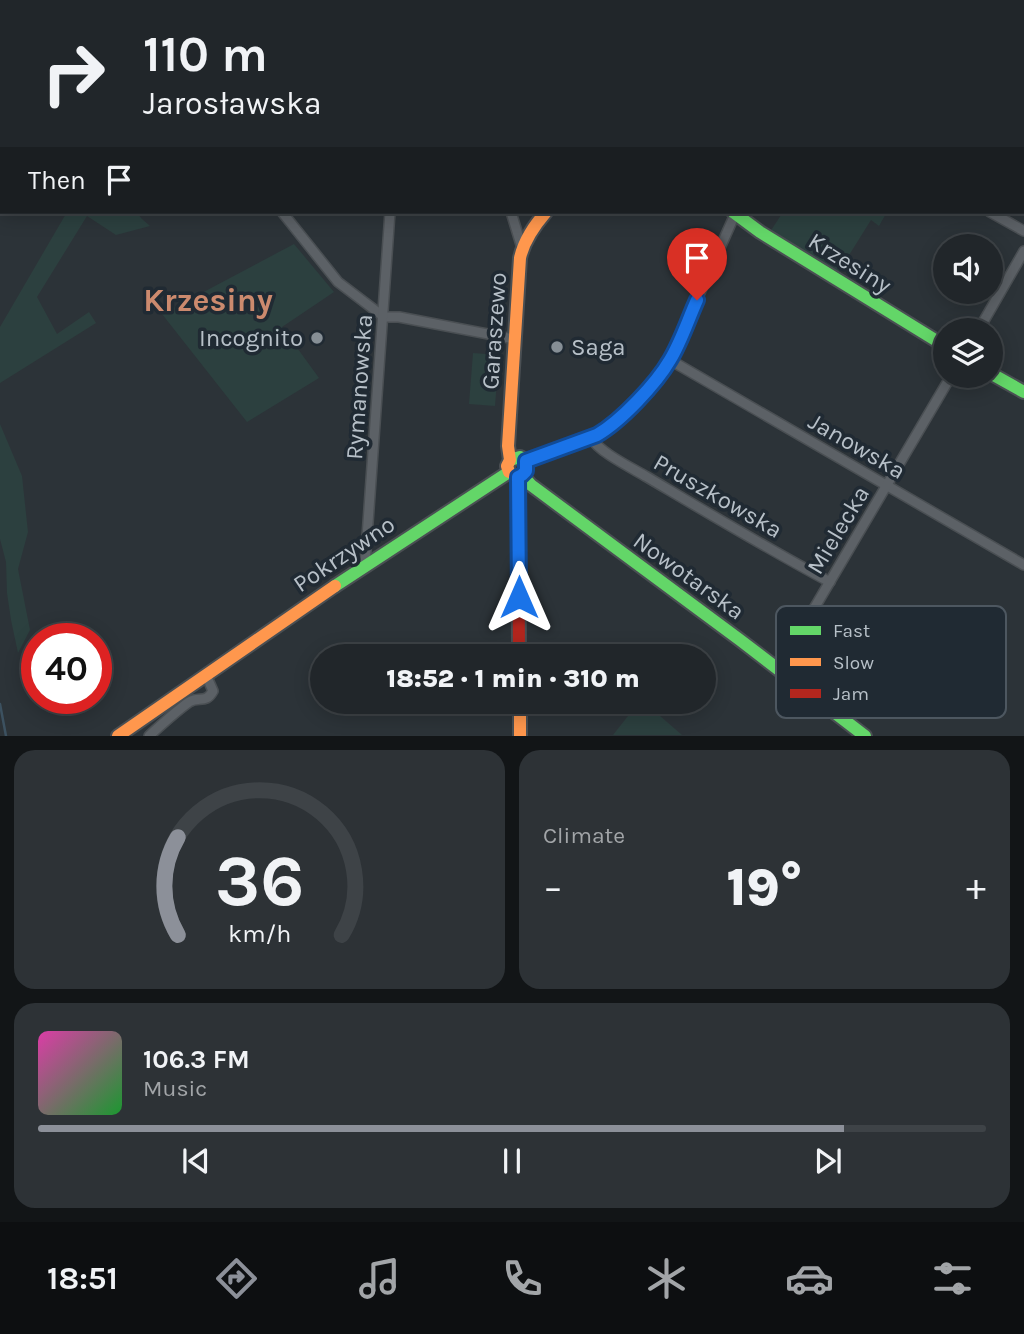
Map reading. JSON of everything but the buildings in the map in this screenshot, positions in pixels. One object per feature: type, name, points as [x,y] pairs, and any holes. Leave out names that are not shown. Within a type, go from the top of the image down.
[{"type":"street","points":[[284,214],[338,282],[383,317],[398,317],[514,339]]},
{"type":"street","name":"Rymanowska","points":[[365,565],[390,214]]},
{"type":"street","points":[[512,214],[522,248]]},
{"type":"street","name":"Garaszewo","points":[[519,644],[515,471],[508,446],[514,339],[522,248],[527,236],[544,214]]},
{"type":"street","points":[[515,471],[527,468],[526,461],[590,438],[607,429],[659,376],[670,360],[734,214]]},
{"type":"street","name":"Krzesiny","points":[[738,214],[760,232],[933,339]]},
{"type":"street","points":[[994,214],[1024,231]]},
{"type":"street","points":[[985,318],[1024,251]]},
{"type":"street","name":"Janowska","points":[[670,360],[1024,565]]},
{"type":"street","points":[[1003,380],[1024,392]]},
{"type":"street","name":"Mielecka","points":[[816,606],[944,388]]},
{"type":"street","name":"Pruszkowska","points":[[590,438],[596,446],[636,471],[830,582]]},
{"type":"street","name":"Pokrzywno","points":[[118,736],[365,565],[515,471]]},
{"type":"street","name":"Nowotarska","points":[[515,471],[650,575],[776,666]]},
{"type":"street","points":[[149,736],[191,700],[205,699],[211,695],[213,691],[206,675]]},
{"type":"street","points":[[520,714],[520,736]]},
{"type":"street","name":"Nowotarska","points":[[842,718],[865,736]]},
{"type":"green space","points":[[66,214],[138,214],[150,226],[116,235],[87,216],[37,297],[57,334],[89,312],[96,323],[0,383],[0,327]]},
{"type":"green space","points":[[782,214],[886,214],[879,226],[871,220],[836,276],[768,235]]},
{"type":"green space","points":[[294,244],[334,292],[282,327],[319,378],[247,422],[162,314]]},
{"type":"green space","points":[[473,353],[499,355],[495,406],[469,404]]},
{"type":"green space","points":[[0,424],[22,476],[28,532],[18,569],[29,623],[21,623],[21,647],[18,653],[7,593],[6,562],[0,539]]},
{"type":"green space","points":[[630,714],[658,714],[682,735],[613,735]]},
{"type":"waterway","points":[[0,704],[6,736]]},
{"type":"traffic: fast","points":[[736,214],[760,232],[933,339]]},
{"type":"traffic: fast","points":[[1003,380],[1024,392]]},
{"type":"traffic: fast","points":[[510,460],[520,457],[526,461],[526,471],[518,477]]},
{"type":"traffic: fast","points":[[335,586],[509,472]]},
{"type":"traffic: fast","points":[[522,475],[531,485],[776,668]]},
{"type":"traffic: fast","points":[[842,718],[865,736]]},
{"type":"traffic: slow","points":[[509,472],[508,446],[520,258],[530,234],[544,214]]},
{"type":"traffic: slow","points":[[118,736],[335,586]]},
{"type":"traffic: slow","points":[[520,714],[520,736]]},
{"type":"traffic: jam","points":[[518,477],[519,644]]},
{"type":"place","name":"Incognito","points":[[317,338]]},
{"type":"place","name":"Saga","points":[[557,347]]},
{"type":"district","name":"Krzesiny","points":[[208,300]]},
{"type":"route","points":[[519,597],[518,477],[526,471],[526,461],[597,435],[625,413],[670,360],[697,300]]}]
